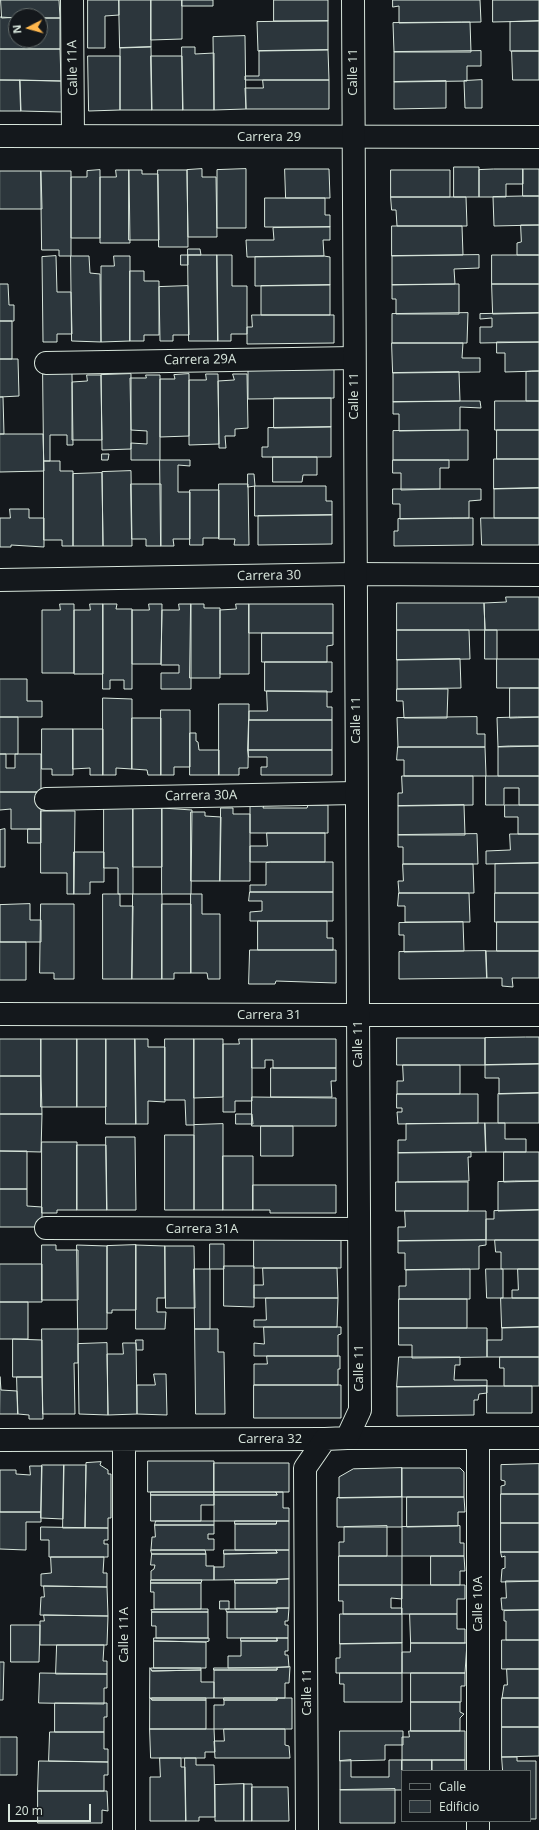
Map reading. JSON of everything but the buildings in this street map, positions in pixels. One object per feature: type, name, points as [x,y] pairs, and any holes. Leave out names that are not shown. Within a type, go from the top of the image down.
[{"type":"street","name":"Calle 11A","points":[[72,0],[74,136]]},
{"type":"street","name":"Calle 11","points":[[347,1438],[360,1410],[353,0]]},
{"type":"street","name":"Carrera 29","points":[[0,136],[539,137]]},
{"type":"street","name":"Carrera 29A","points":[[46,363],[354,358]]},
{"type":"street","name":"Carrera 30","points":[[0,580],[355,574],[539,575]]},
{"type":"street","name":"Carrera 30A","points":[[46,800],[356,793]]},
{"type":"street","name":"Carrera 31","points":[[0,1014],[539,1015]]},
{"type":"street","name":"Carrera 31A","points":[[46,1228],[359,1229]]},
{"type":"street","name":"Calle 10A","points":[[478,1438],[478,1770]]},
{"type":"street","name":"Carrera 32","points":[[0,1440],[539,1438]]},
{"type":"street","name":"Calle 11","points":[[307,1830],[305,1468],[325,1439]]},
{"type":"street","name":"Calle 11A","points":[[124,1440],[124,1830]]}]
